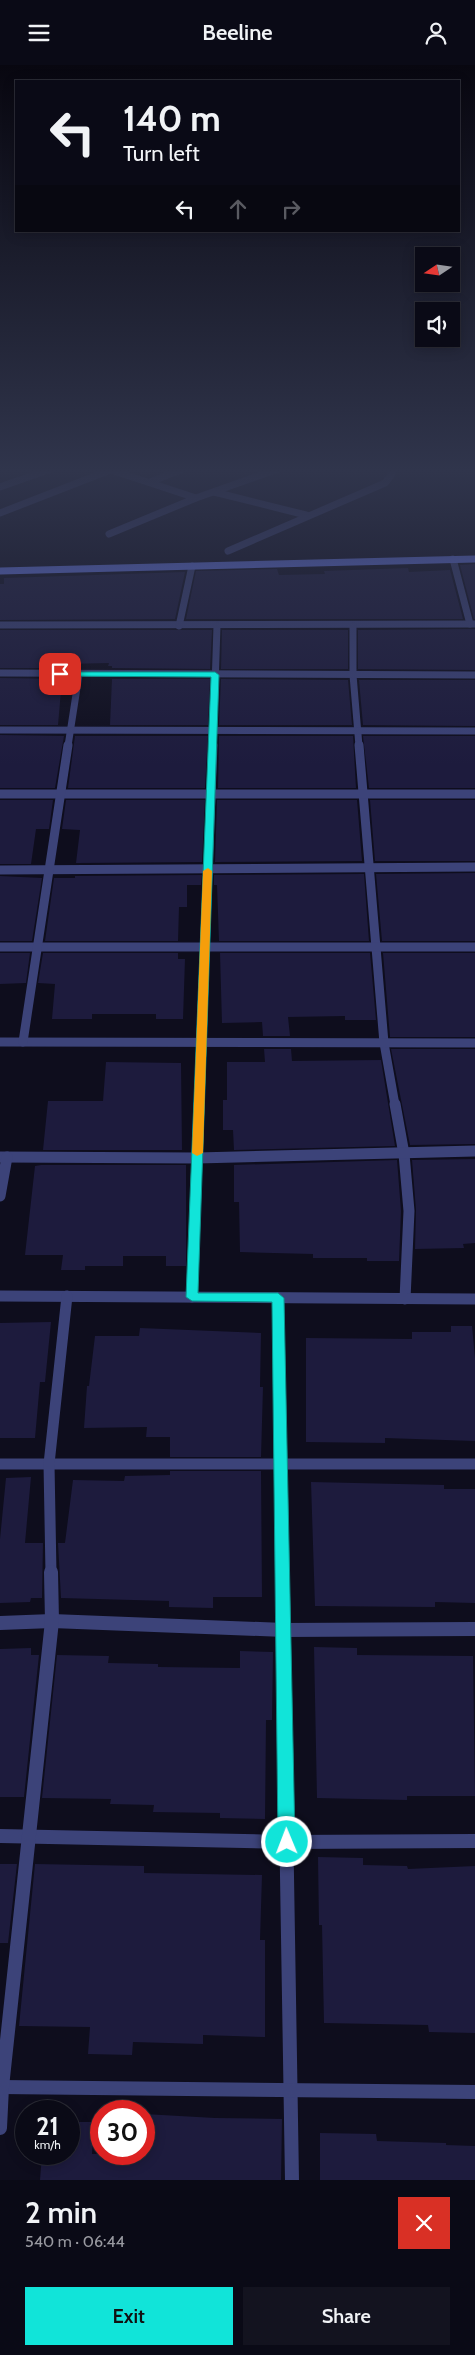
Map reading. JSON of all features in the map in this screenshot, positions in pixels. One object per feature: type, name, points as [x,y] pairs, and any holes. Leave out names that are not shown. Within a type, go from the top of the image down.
[{"type":"street","points":[[0,571],[127,568]]},
{"type":"street","points":[[179,626],[192,568]]},
{"type":"street","points":[[0,625],[353,626],[473,624],[456,568]]},
{"type":"street","points":[[192,1297],[217,626]]},
{"type":"street","points":[[353,626],[353,675],[357,731],[384,1043],[404,1154],[409,1211],[405,1299]]},
{"type":"street","points":[[0,673],[79,675],[475,675]]},
{"type":"street","points":[[23,1042],[79,675]]},
{"type":"street","points":[[0,730],[475,731]]},
{"type":"street","points":[[0,794],[475,794]]},
{"type":"street","points":[[0,870],[475,867]]},
{"type":"street","points":[[0,947],[475,947]]},
{"type":"street","points":[[0,1042],[475,1043]]},
{"type":"street","points":[[0,1196],[3,1157],[197,1158],[475,1151]]},
{"type":"street","points":[[0,1295],[475,1299]]},
{"type":"street","points":[[0,2128],[1,2087],[52,1621],[49,1464],[66,1296]]},
{"type":"street","points":[[278,1298],[292,2180]]},
{"type":"street","points":[[0,1464],[475,1464]]},
{"type":"street","points":[[0,1623],[52,1621],[284,1630],[475,1629]]},
{"type":"street","points":[[0,1836],[287,1842],[475,1841]]},
{"type":"street","points":[[1,2087],[291,2092],[475,2092]]},
{"type":"building","points":[[408,568],[409,572],[450,570],[463,619],[186,619],[196,571],[277,569],[279,575],[325,574],[324,571]]},
{"type":"building","points":[[461,568],[475,568],[474,619]]},
{"type":"building","points":[[185,572],[175,619],[0,620],[0,584],[4,584],[4,578]]},
{"type":"building","points":[[475,629],[475,670],[358,669],[358,630]]},
{"type":"building","points":[[0,630],[212,630],[210,669],[112,668],[112,666],[108,666],[109,663],[64,664],[63,668],[0,668]]},
{"type":"building","points":[[222,630],[348,630],[348,669],[221,669]]},
{"type":"building","points":[[0,678],[62,679],[58,725],[0,725]]},
{"type":"building","points":[[112,679],[210,679],[208,725],[110,725]]},
{"type":"building","points":[[221,679],[348,680],[352,725],[219,725]]},
{"type":"building","points":[[359,680],[475,680],[475,726],[363,725]]},
{"type":"building","points":[[0,735],[64,736],[55,788],[0,788]]},
{"type":"building","points":[[75,736],[208,736],[205,788],[68,788]]},
{"type":"building","points":[[219,736],[353,736],[356,788],[218,788]]},
{"type":"building","points":[[363,736],[475,736],[475,788],[369,788]]},
{"type":"building","points":[[0,800],[53,800],[49,829],[36,829],[31,864],[0,864]]},
{"type":"building","points":[[66,800],[205,800],[202,862],[76,863],[80,830],[62,829]]},
{"type":"building","points":[[217,800],[357,800],[362,861],[215,862]]},
{"type":"building","points":[[370,800],[475,800],[475,861],[375,861]]},
{"type":"building","points":[[475,873],[475,941],[382,941],[376,874]]},
{"type":"building","points":[[364,874],[369,941],[219,941],[217,885],[214,885],[214,875]]},
{"type":"building","points":[[202,875],[201,885],[187,885],[187,907],[179,907],[178,941],[45,941],[54,878],[75,878],[75,876]]},
{"type":"building","points":[[0,876],[42,878],[32,941],[0,941]]},
{"type":"building","points":[[0,953],[30,953],[26,983],[0,984]]},
{"type":"building","points":[[43,953],[178,953],[178,959],[185,959],[183,1019],[156,1019],[156,1014],[92,1014],[92,1019],[52,1019],[55,984],[38,983]]},
{"type":"building","points":[[220,953],[370,953],[376,1020],[345,1020],[345,1016],[288,1017],[290,1036],[263,1036],[262,1022],[222,1023]]},
{"type":"building","points":[[383,953],[475,953],[475,1037],[390,1037]]},
{"type":"building","points":[[264,1049],[291,1049],[292,1061],[381,1060],[395,1146],[234,1150],[233,1130],[223,1130],[223,1100],[227,1100],[227,1062],[265,1062]]},
{"type":"building","points":[[391,1049],[475,1049],[475,1144],[410,1145]]},
{"type":"building","points":[[106,1062],[181,1063],[182,1150],[43,1150],[48,1101],[103,1101]]},
{"type":"building","points":[[475,1159],[475,1243],[463,1244],[464,1248],[415,1249],[416,1210],[412,1160]]},
{"type":"building","points":[[397,1160],[401,1211],[399,1261],[367,1261],[367,1258],[313,1258],[313,1254],[240,1252],[239,1202],[234,1202],[234,1165]]},
{"type":"building","points":[[186,1165],[186,1266],[166,1266],[166,1256],[123,1256],[123,1266],[85,1266],[85,1270],[61,1270],[63,1255],[25,1255],[35,1166]]},
{"type":"building","points":[[51,1322],[45,1382],[40,1382],[35,1438],[0,1438],[0,1323]]},
{"type":"building","points":[[451,1326],[472,1326],[475,1358],[475,1441],[385,1438],[385,1443],[306,1442],[306,1338],[412,1339],[412,1332],[451,1332]]},
{"type":"building","points":[[140,1328],[261,1333],[260,1387],[263,1387],[261,1457],[170,1457],[170,1437],[146,1437],[147,1427],[84,1428],[87,1386],[89,1386],[95,1336],[139,1336]]},
{"type":"building","points":[[170,1471],[261,1471],[262,1597],[213,1597],[213,1608],[169,1607],[169,1601],[61,1598],[58,1543],[65,1543],[73,1480],[124,1481],[125,1476],[170,1475]]},
{"type":"building","points":[[31,1477],[25,1543],[43,1543],[42,1598],[31,1598],[30,1602],[0,1603],[0,1539],[6,1478]]},
{"type":"building","points":[[311,1482],[444,1485],[444,1489],[475,1489],[475,1603],[435,1602],[435,1607],[315,1606]]},
{"type":"building","points":[[314,1647],[357,1648],[357,1655],[473,1656],[475,1796],[407,1796],[407,1800],[317,1798]]},
{"type":"building","points":[[31,1648],[31,1655],[39,1655],[24,1797],[0,1797],[0,1649]]},
{"type":"building","points":[[240,1651],[273,1652],[272,1720],[266,1720],[265,1819],[220,1818],[220,1813],[153,1812],[154,1805],[110,1804],[111,1799],[42,1798],[57,1655],[109,1656],[108,1663],[158,1664],[158,1667],[240,1668]]},
{"type":"building","points":[[318,1857],[363,1858],[363,1865],[407,1866],[408,1869],[475,1866],[475,2033],[429,2032],[428,2025],[324,2023],[322,1925],[319,1925]]},
{"type":"building","points":[[0,1864],[17,1864],[8,1943],[0,1943]]},
{"type":"building","points":[[35,1864],[144,1866],[144,1873],[262,1875],[260,1940],[265,1940],[265,2037],[203,2035],[203,2044],[133,2042],[132,2055],[88,2054],[90,2027],[19,2026]]},
{"type":"building","points":[[155,2115],[282,2119],[281,2180],[40,2180],[41,2165],[80,2165],[80,2122],[90,2122],[90,2165],[155,2165]]},
{"type":"building","points":[[320,2133],[376,2134],[377,2141],[446,2143],[446,2145],[475,2146],[475,2180],[320,2180]]},
{"type":"slow traffic","points":[[197,1153],[208,871]]},
{"type":"route","points":[[60,674],[215,675],[192,1297],[278,1298],[287,1842]]}]
